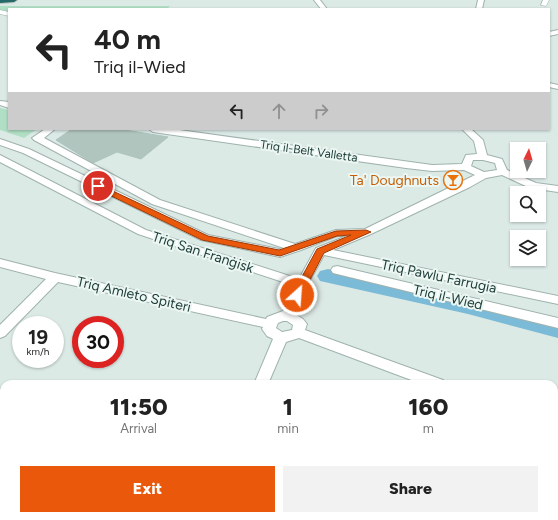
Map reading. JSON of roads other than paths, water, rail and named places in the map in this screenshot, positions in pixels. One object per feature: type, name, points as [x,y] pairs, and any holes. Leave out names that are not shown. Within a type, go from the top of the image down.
[{"type":"highway","points":[[0,1],[14,0]]},
{"type":"street","points":[[317,0],[323,8]]},
{"type":"street","points":[[49,130],[37,138],[156,202],[297,248]]},
{"type":"street","name":"Triq il-Belt Valletta","points":[[160,130],[406,165],[432,168],[466,167],[482,174],[503,172],[534,186],[558,188]]},
{"type":"street","points":[[466,167],[469,157],[483,156],[478,140],[467,130]]},
{"type":"street","points":[[0,142],[26,151],[205,238],[280,253],[336,233],[366,232]]},
{"type":"street","name":"Triq il-Belt Valletta","points":[[483,156],[499,160],[503,172]]},
{"type":"street","name":"Triq San Franġisk","points":[[0,158],[142,232],[302,284]]},
{"type":"street","points":[[288,316],[302,284],[320,251],[366,232],[466,185],[482,174]]},
{"type":"street","name":"Triq Pawlu Farrugia","points":[[320,251],[558,300]]},
{"type":"street","name":"Triq Amleto Spiteri","points":[[0,263],[55,277],[269,324]]},
{"type":"street","name":"Triq il-Wied","points":[[337,270],[558,323]]},
{"type":"street","points":[[0,333],[55,277]]},
{"type":"street","points":[[298,333],[300,324],[288,316],[276,318],[269,324],[269,329],[272,333],[282,337],[288,338],[298,333],[427,380]]},
{"type":"street","points":[[263,380],[282,337]]},
{"type":"waterway","points":[[328,276],[468,306],[558,330]]},
{"type":"place","name":"Ta' Doughnuts","points":[[453,180]]}]
